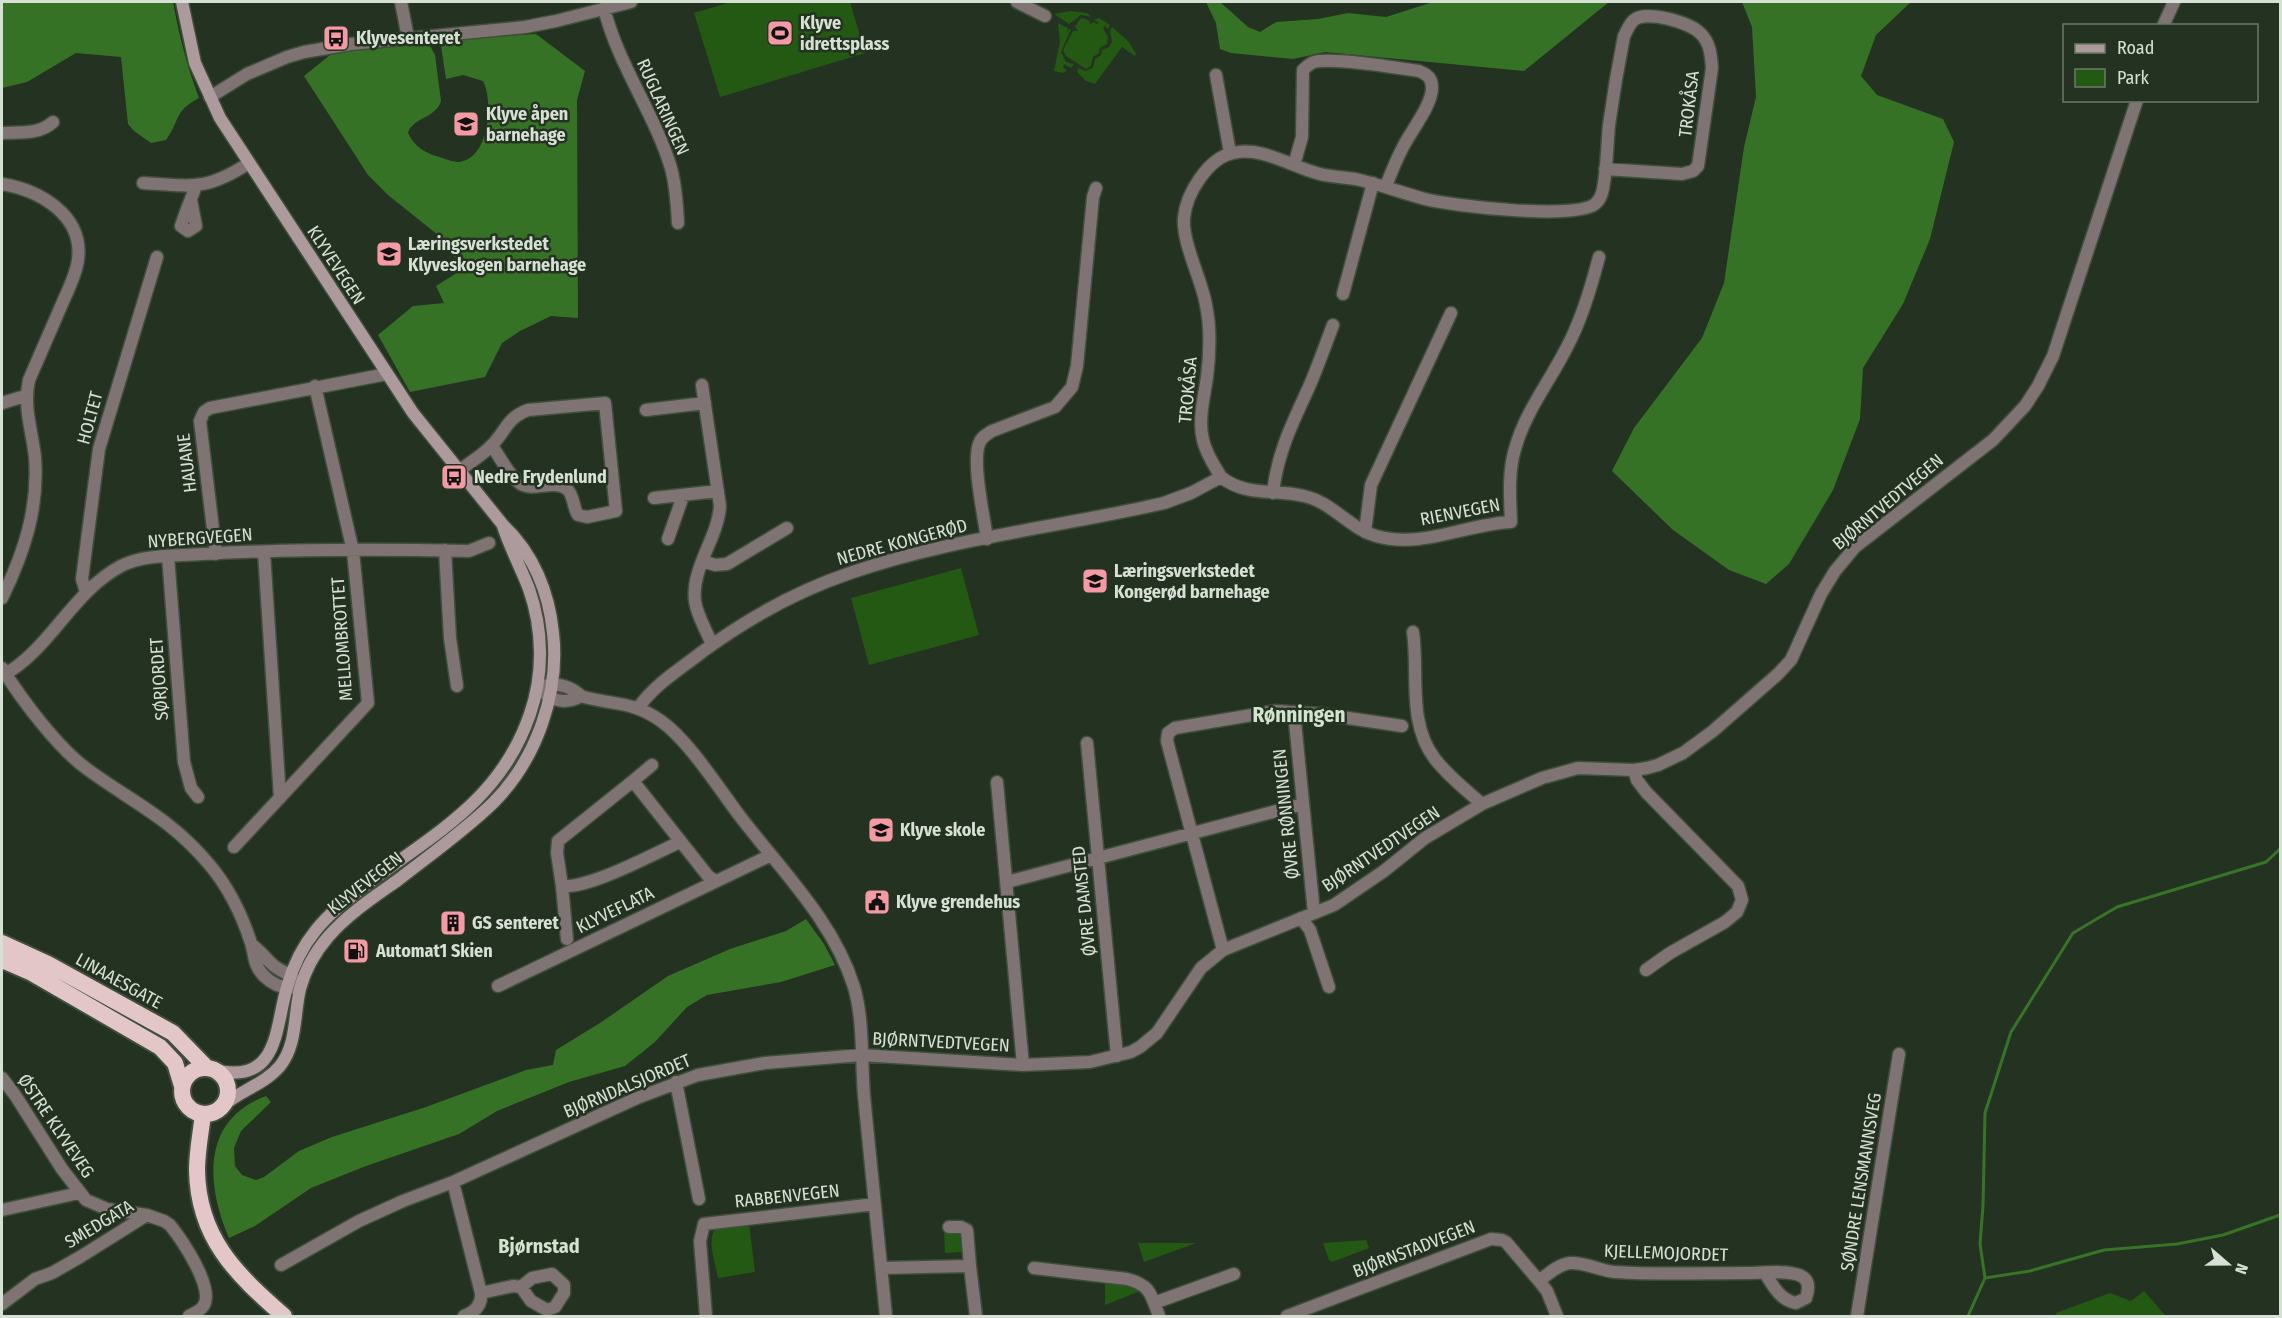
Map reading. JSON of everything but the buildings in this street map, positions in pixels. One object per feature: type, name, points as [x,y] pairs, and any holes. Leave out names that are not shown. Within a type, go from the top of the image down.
[{"type":"highway","name":"LINAAESGATE","points":[[2,943],[48,964],[173,1033],[228,1083],[228,1098],[224,1105]]},
{"type":"highway","name":"LINAAESGATE","points":[[2,960],[32,973],[160,1047],[175,1063],[186,1105],[196,1113],[203,1114]]},
{"type":"highway","points":[[182,1086],[184,1080],[194,1070],[212,1069]]},
{"type":"highway","points":[[224,1105],[215,1112],[203,1114],[197,1169],[199,1196],[209,1232],[228,1263],[284,1317]]},
{"type":"main road","name":"KLYVEVEGEN","points":[[182,2],[195,63],[210,98],[249,163],[428,433],[503,525],[518,539],[547,595],[554,641],[550,698],[544,718],[523,763],[495,802],[445,844],[340,924],[317,952],[301,987],[292,1041],[280,1066],[264,1080],[234,1096],[224,1105]]},
{"type":"main road","name":"KLYVEVEGEN","points":[[212,1069],[237,1074],[246,1072],[262,1062],[272,1047],[286,988],[306,944],[329,916],[464,813],[485,793],[511,757],[528,721],[538,687],[540,659],[537,619],[530,592],[503,525]]},
{"type":"street","points":[[401,2],[408,38]]},
{"type":"street","points":[[210,98],[247,74],[287,57],[328,46],[525,27],[631,2]]},
{"type":"street","points":[[1017,2],[1045,16]]},
{"type":"street","points":[[2164,24],[2174,2]]},
{"type":"street","name":"RUGLARINGEN","points":[[604,8],[618,51],[665,152],[675,186],[678,223]]},
{"type":"street","name":"TROKÅSA","points":[[1221,477],[1209,458],[1202,439],[1210,330],[1204,290],[1190,251],[1184,221],[1185,208],[1195,184],[1205,172],[1230,153],[1256,153],[1323,175],[1386,186],[1426,199],[1478,207],[1549,211],[1590,207],[1597,202],[1603,189],[1605,169],[1613,95],[1624,36],[1628,27],[1634,19],[1646,15],[1687,25],[1700,32],[1707,41],[1712,68],[1698,166],[1693,171],[1682,174],[1605,169]]},
{"type":"street","points":[[1294,165],[1302,138],[1303,70],[1308,65],[1317,62],[1334,62],[1419,71],[1428,75],[1432,81],[1433,90],[1430,100],[1403,147],[1386,186]]},
{"type":"street","points":[[1216,75],[1230,153]]},
{"type":"street","name":"BJØRNTVEDTVEGEN","points":[[861,1055],[1023,1065],[1082,1062],[1117,1056],[1140,1047],[1157,1033],[1201,968],[1223,950],[1346,898],[1425,838],[1482,804],[1562,771],[1578,768],[1634,770],[1658,765],[1683,753],[1713,731],[1778,674],[1796,651],[1821,594],[1834,571],[1855,547],[1993,440],[2025,406],[2053,356],[2136,102]]},
{"type":"street","points":[[2,133],[34,132],[48,127],[53,122]]},
{"type":"street","points":[[143,183],[205,185],[224,178],[249,163]]},
{"type":"street","points":[[1343,294],[1373,183]]},
{"type":"street","points":[[2,184],[29,190],[55,206],[72,226],[78,245],[75,274],[29,380],[25,396],[36,469],[33,516],[21,556],[2,598]]},
{"type":"street","points":[[191,200],[196,186]]},
{"type":"street","name":"NEDRE KONGERØD","points":[[638,708],[650,692],[712,645],[771,608],[807,590],[850,573],[987,538],[977,469],[979,443],[992,431],[1056,407],[1072,387],[1077,366],[1093,197],[1096,188]]},
{"type":"street","name":"HOLTET","points":[[86,592],[82,579],[99,449],[157,257]]},
{"type":"street","name":"RIENVEGEN","points":[[1221,477],[1243,489],[1302,495],[1319,501],[1365,532],[1388,538],[1425,538],[1485,524],[1511,522],[1510,485],[1515,448],[1527,418],[1573,335],[1599,257]]},
{"type":"street","points":[[1365,532],[1371,485],[1451,313]]},
{"type":"street","points":[[1274,493],[1280,453],[1288,430],[1321,359],[1333,325]]},
{"type":"street","name":"HAUANE","points":[[216,554],[200,421],[204,412],[210,408],[315,386],[387,374]]},
{"type":"street","points":[[702,385],[718,491],[719,513],[695,588],[696,603],[712,645]]},
{"type":"street","points":[[315,386],[353,551]]},
{"type":"street","points":[[2,403],[25,396]]},
{"type":"street","points":[[459,471],[492,446],[518,413],[528,410],[605,403],[616,510],[586,517],[578,515],[566,488],[558,485],[524,486],[518,482],[492,446]]},
{"type":"street","points":[[646,410],[705,404]]},
{"type":"street","points":[[987,538],[1164,503],[1191,493],[1221,477]]},
{"type":"street","points":[[654,498],[718,491]]},
{"type":"street","points":[[668,539],[682,496]]},
{"type":"street","points":[[704,561],[715,565],[727,564],[787,528]]},
{"type":"street","name":"NYBERGVEGEN","points":[[3,672],[21,662],[46,638],[86,592],[109,574],[132,561],[168,556],[264,552],[470,551],[489,543]]},
{"type":"street","points":[[445,550],[450,638],[457,686]]},
{"type":"street","name":"MELLOMBROTTET","points":[[234,847],[364,710],[368,703],[353,551]]},
{"type":"street","points":[[264,552],[280,798]]},
{"type":"street","name":"SØRJORDET","points":[[168,556],[183,762],[191,788],[198,797]]},
{"type":"street","points":[[1413,632],[1416,708],[1426,744],[1441,766],[1482,804]]},
{"type":"street","points":[[3,672],[55,739],[71,755],[86,768],[168,822],[211,865],[226,888],[252,945],[252,956],[263,975],[286,988],[301,987]]},
{"type":"street","points":[[538,687],[552,684],[575,690],[582,696],[624,703],[662,722],[676,734],[799,889],[820,919],[844,961],[858,1009],[886,1317]]},
{"type":"street","points":[[538,687],[550,698],[573,701],[582,696]]},
{"type":"street","points":[[1223,950],[1167,741],[1168,733],[1175,728],[1264,712],[1294,712],[1402,726]]},
{"type":"street","name":"ØVRE RØNNINGEN","points":[[1294,712],[1314,913]]},
{"type":"street","name":"ØVRE DAMSTED","points":[[1087,742],[1117,1056]]},
{"type":"street","points":[[652,765],[633,781],[680,842],[708,876],[715,881]]},
{"type":"street","points":[[1634,770],[1637,780],[1646,792],[1738,886],[1742,893],[1740,906],[1725,922],[1670,953],[1646,970]]},
{"type":"street","name":"KLYVEFLATA","points":[[567,939],[557,853],[558,841],[633,781]]},
{"type":"street","points":[[997,782],[1023,1065]]},
{"type":"street","points":[[1007,882],[1303,804]]},
{"type":"street","name":"KLYVEFLATA","points":[[562,886],[574,887],[595,880],[680,842]]},
{"type":"street","name":"KLYVEFLATA","points":[[498,986],[771,855]]},
{"type":"street","points":[[1301,918],[1310,930],[1329,987]]},
{"type":"street","points":[[252,945],[260,950],[274,966],[291,974],[301,987]]},
{"type":"street","name":"SØNDRE LENSMANNSVEG","points":[[1857,1317],[1899,1054]]},
{"type":"street","name":"BJØRNDALSJORDET","points":[[281,1265],[359,1221],[453,1182],[676,1082],[747,1065],[861,1055]]},
{"type":"street","name":"ØSTRE KLYVEVEG","points":[[2,1078],[62,1169],[86,1200],[107,1209],[147,1215]]},
{"type":"street","points":[[676,1082],[699,1198]]},
{"type":"street","points":[[453,1182],[481,1293],[476,1310],[464,1317]]},
{"type":"street","points":[[2,1210],[79,1193]]},
{"type":"street","name":"RABBENVEGEN","points":[[706,1317],[700,1241],[704,1224],[875,1204]]},
{"type":"street","name":"SMEDGATA","points":[[2,1304],[35,1279],[52,1273],[147,1215],[164,1221],[175,1231],[206,1286],[204,1305],[189,1317]]},
{"type":"street","points":[[949,1227],[961,1227],[967,1230],[976,1317]]},
{"type":"street","name":"BJØRNSTADVEGEN","points":[[1287,1317],[1491,1239],[1506,1242],[1539,1281]]},
{"type":"street","name":"KJELLEMOJORDET","points":[[1539,1281],[1570,1263],[1624,1273],[1765,1274]]},
{"type":"street","points":[[881,1268],[970,1266]]},
{"type":"street","points":[[1034,1268],[1135,1281],[1146,1287],[1159,1317]]},
{"type":"street","points":[[1154,1303],[1234,1274]]},
{"type":"street","points":[[1539,1281],[1557,1317]]},
{"type":"street","points":[[481,1293],[505,1287],[521,1287]]},
{"type":"green space","points":[[2,2],[173,2],[184,50],[199,98],[181,112],[166,140],[151,143],[128,124],[121,57],[76,53],[27,82],[2,88]]},
{"type":"green space","name":"Klyve idrettsplass","points":[[731,2],[850,2],[865,53],[720,97],[694,13]]},
{"type":"green space","points":[[1206,2],[1220,2],[1248,27],[1260,32],[1276,22],[1318,19],[1348,13],[1386,17],[1433,2],[1609,2],[1524,71],[1325,52],[1293,59],[1231,53],[1220,49],[1216,23]]},
{"type":"green space","points":[[1742,2],[1911,2],[1876,35],[1861,76],[1877,95],[1943,119],[1954,142],[1930,239],[1903,304],[1863,368],[1860,419],[1833,490],[1789,564],[1766,584],[1729,570],[1673,530],[1612,471],[1634,428],[1702,338],[1724,283],[1744,147],[1756,97],[1752,27]]},
{"type":"green space","points":[[1070,11],[1087,13],[1092,17],[1081,15],[1069,24],[1054,14]]},
{"type":"green space","points":[[1083,18],[1091,24],[1093,22],[1097,24],[1098,22],[1094,20],[1099,18],[1110,25],[1108,29],[1105,26],[1103,28],[1108,37],[1107,44],[1100,48],[1099,53],[1093,57],[1091,66],[1086,69],[1066,56],[1063,50],[1073,31],[1078,31],[1075,27]]},
{"type":"green space","points":[[1058,23],[1068,28],[1067,32],[1071,29],[1061,52],[1066,62],[1074,64],[1071,68],[1064,64],[1063,68],[1067,70],[1063,73],[1054,71],[1060,41]]},
{"type":"green space","points":[[1112,27],[1129,42],[1136,54],[1135,56],[1122,47],[1095,84],[1086,81],[1077,72],[1079,68],[1085,71],[1093,68],[1095,59],[1112,42],[1110,31]]},
{"type":"green space","points":[[536,34],[585,71],[577,100],[578,318],[551,316],[520,331],[502,343],[485,377],[410,392],[378,335],[413,306],[444,303],[436,286],[463,269],[443,239],[388,195],[368,175],[304,76],[335,51],[427,40],[435,55],[441,101],[434,111],[414,124],[408,133],[413,142],[423,150],[450,161],[459,162],[469,159],[483,141],[488,102],[483,81],[463,75],[446,79],[441,46],[445,40]]},
{"type":"green space","points":[[961,568],[979,635],[869,665],[851,598]]},
{"type":"green space","points":[[806,919],[824,944],[835,965],[781,982],[707,995],[687,1007],[655,1042],[625,1066],[569,1082],[497,1111],[459,1134],[366,1166],[311,1188],[255,1226],[229,1238],[216,1197],[213,1176],[214,1156],[220,1138],[230,1121],[245,1107],[266,1096],[271,1102],[241,1131],[234,1148],[235,1166],[242,1175],[256,1180],[264,1177],[299,1151],[332,1137],[426,1107],[526,1070],[553,1065],[556,1050],[668,976],[730,949],[786,931]]},
{"type":"green space","points":[[749,1223],[755,1272],[718,1278],[712,1243],[715,1230],[726,1225]]},
{"type":"green space","points":[[962,1231],[964,1252],[945,1253],[944,1232]]},
{"type":"green space","points":[[1366,1240],[1369,1248],[1332,1262],[1329,1260],[1323,1243]]},
{"type":"green space","points":[[1138,1243],[1196,1243],[1144,1262]]},
{"type":"green space","points":[[1121,1281],[1143,1290],[1105,1305],[1105,1283]]},
{"type":"green space","points":[[2144,1291],[2166,1316],[2055,1316],[2056,1313],[2110,1293],[2131,1301]]},
{"type":"waterway","points":[[1968,1316],[1985,1278],[1980,1244],[1985,1113],[2011,1032],[2073,933],[2117,907],[2266,862],[2280,849]]},
{"type":"waterway","points":[[1985,1278],[2030,1271],[2104,1250],[2177,1244],[2223,1235],[2280,1215]]},
{"type":"place","name":"Klyve idrettsplass","points":[[780,33]]},
{"type":"place","name":"Klyvesenteret","points":[[336,38]]},
{"type":"place","name":"Klyve åpen barnehage","points":[[466,124]]},
{"type":"place","name":"Læringsverkstedet Klyveskogen barnehage","points":[[389,254]]},
{"type":"place","name":"Nedre Frydenlund","points":[[454,477]]},
{"type":"place","name":"Læringsverkstedet Kongerød barnehage","points":[[1095,581]]},
{"type":"place","name":"Klyve skole","points":[[881,830]]},
{"type":"place","name":"Klyve grendehus","points":[[877,902]]},
{"type":"place","name":"GS senteret","points":[[453,923]]},
{"type":"place","name":"Automat1 Skien","points":[[356,951]]},
{"type":"district","name":"Rønningen","points":[[1299,715]]},
{"type":"district","name":"Bjørnstad","points":[[539,1246]]}]
